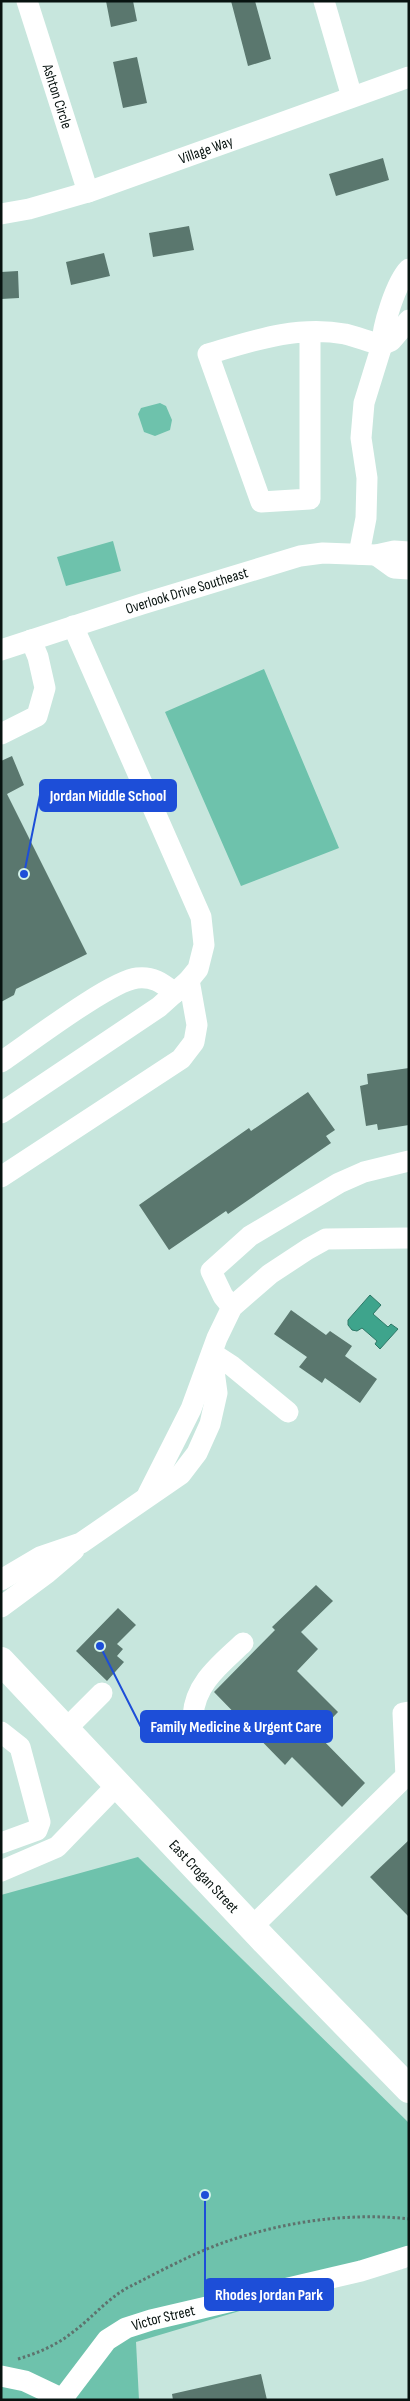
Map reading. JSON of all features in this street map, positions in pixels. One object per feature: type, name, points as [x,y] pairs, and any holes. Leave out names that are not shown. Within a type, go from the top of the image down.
[{"type":"main road","name":"East Crogan Street","points":[[1,1661],[409,2089]]},
{"type":"street","name":"Ashton Circle","points":[[27,1],[88,192]]},
{"type":"street","points":[[324,1],[352,97]]},
{"type":"street","name":"Village Way","points":[[1,214],[30,209],[88,192],[409,77]]},
{"type":"street","points":[[409,269],[396,291],[382,334],[382,346],[364,403],[361,438],[367,478],[368,555],[394,568],[409,569]]},
{"type":"street","points":[[310,332],[310,499],[261,502],[208,354],[277,334],[310,332],[344,334],[382,346],[391,341],[409,320]]},
{"type":"street","name":"Overlook Drive Southeast","points":[[1,650],[300,556],[324,554],[368,555],[394,551],[409,552]]},
{"type":"street","points":[[1,1113],[159,1007],[182,987],[198,969],[204,945],[202,917],[73,626]]},
{"type":"street","points":[[1,734],[37,716],[45,688],[38,657],[31,640]]},
{"type":"street","points":[[1,1062],[109,990],[136,978],[156,979],[182,987]]},
{"type":"street","points":[[1,1177],[181,1060],[194,1042],[197,1025],[182,987]]},
{"type":"street","points":[[232,1307],[223,1296],[211,1271],[250,1236],[339,1182],[364,1172],[409,1161]]},
{"type":"street","points":[[148,1494],[182,1428],[217,1338],[232,1307],[270,1274],[308,1249],[326,1240],[409,1238]]},
{"type":"street","points":[[212,1353],[232,1366],[288,1412]]},
{"type":"street","points":[[1,1607],[47,1573],[81,1543],[148,1494],[181,1474],[197,1453],[210,1424],[217,1393],[212,1353]]},
{"type":"street","points":[[182,1428],[204,1436]]},
{"type":"street","points":[[1,1580],[40,1556],[81,1543]]},
{"type":"street","points":[[193,1716],[194,1702],[200,1687],[243,1643]]},
{"type":"street","points":[[66,1730],[102,1693]]},
{"type":"street","points":[[252,1926],[407,1775],[403,1713],[409,1712]]},
{"type":"street","points":[[1,1732],[20,1747],[40,1822],[37,1830],[1,1843]]},
{"type":"street","points":[[3,1864],[56,1847],[118,1784]]},
{"type":"street","name":"Victor Street","points":[[64,2399],[107,2340],[126,2328],[151,2320],[361,2271],[409,2256]]},
{"type":"street","points":[[6,2368],[25,2381],[64,2399]]},
{"type":"path","points":[[6,2368],[57,2344],[75,2332],[120,2292],[226,2242],[272,2229],[366,2215],[409,2219]]},
{"type":"shaded area","points":[[160,403],[166,406],[172,420],[170,430],[155,436],[144,432],[138,414],[141,408]]},
{"type":"shaded area","points":[[113,541],[121,571],[66,586],[57,557]]},
{"type":"shaded area","points":[[264,669],[339,848],[241,886],[165,712]]},
{"type":"shaded area","points":[[370,1295],[381,1305],[373,1314],[388,1327],[391,1324],[398,1329],[380,1349],[375,1344],[377,1341],[362,1328],[357,1331],[352,1330],[348,1325],[348,1320]]},
{"type":"shaded area","points":[[138,1857],[409,2123],[409,2267],[253,2307],[136,2342],[139,2400],[1,2400],[1,1895]]},
{"type":"building","points":[[106,1],[133,1],[137,21],[111,27]]},
{"type":"building","points":[[231,1],[255,1],[271,59],[248,66]]},
{"type":"building","points":[[137,57],[147,103],[123,108],[113,62]]},
{"type":"building","points":[[383,158],[389,180],[336,196],[329,174]]},
{"type":"building","points":[[189,226],[194,250],[153,257],[149,233]]},
{"type":"building","points":[[104,253],[110,276],[71,285],[66,262]]},
{"type":"building","points":[[18,271],[19,298],[1,299],[1,272]]},
{"type":"building","points":[[12,756],[24,785],[7,794],[87,954],[16,989],[14,995],[1,1002],[1,761]]},
{"type":"building","points":[[409,1068],[409,1125],[378,1130],[377,1124],[366,1126],[360,1086],[368,1084],[367,1074]]},
{"type":"building","points":[[308,1092],[335,1130],[326,1136],[331,1143],[228,1214],[226,1211],[169,1250],[139,1205],[249,1128],[251,1131]]},
{"type":"building","points":[[291,1310],[326,1335],[330,1331],[352,1346],[345,1356],[377,1379],[360,1403],[325,1378],[322,1383],[299,1367],[307,1357],[274,1334]]},
{"type":"building","points":[[316,1585],[333,1601],[301,1632],[318,1649],[297,1671],[338,1712],[317,1734],[365,1783],[342,1807],[292,1757],[285,1765],[214,1692],[275,1630],[272,1627]]},
{"type":"building","points":[[118,1608],[136,1625],[117,1644],[123,1649],[117,1656],[124,1662],[107,1681],[76,1651]]},
{"type":"building","points":[[409,1840],[409,1917],[370,1877]]},
{"type":"building","points":[[261,2374],[267,2400],[173,2400],[172,2394]]},
{"type":"place","name":"Jordan Middle School","points":[[24,874]]},
{"type":"place","name":"Family Medicine & Urgent Care","points":[[100,1646]]},
{"type":"place","name":"Rhodes Jordan Park","points":[[205,2195]]}]
